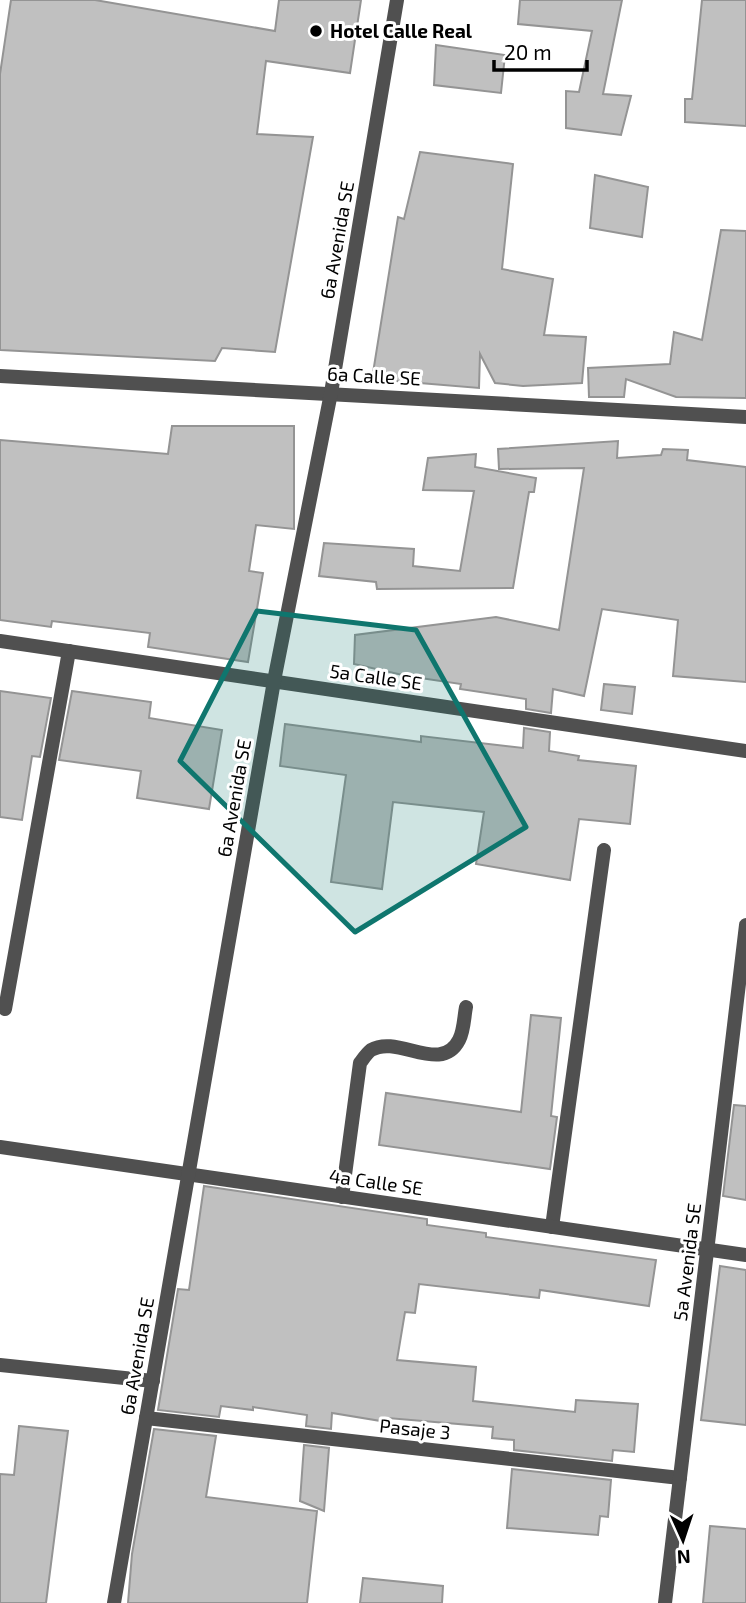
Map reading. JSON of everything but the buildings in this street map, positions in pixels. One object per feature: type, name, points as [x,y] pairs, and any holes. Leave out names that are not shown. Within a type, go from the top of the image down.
[{"type":"street","name":"6a Avenida SE","points":[[114,1603],[274,681],[331,393],[397,0]]},
{"type":"street","name":"6a Calle SE","points":[[0,376],[746,417]]},
{"type":"street","name":"5a Calle SE","points":[[0,641],[746,751]]},
{"type":"street","points":[[5,1009],[69,651]]},
{"type":"street","points":[[552,1227],[604,850]]},
{"type":"street","name":"5a Avenida SE","points":[[665,1603],[746,925]]},
{"type":"street","points":[[342,1196],[360,1063],[371,1050],[387,1046],[435,1055],[452,1051],[461,1038],[466,1007]]},
{"type":"street","name":"4a Calle SE","points":[[0,1147],[746,1255]]},
{"type":"street","points":[[0,1365],[153,1381]]},
{"type":"street","name":"Pasaje 3","points":[[146,1418],[680,1478]]},
{"type":"highlighted area","points":[[257,611],[416,630],[526,827],[355,932],[180,761]]},
{"type":"place","name":"Hotel Calle Real","points":[[316,31]]}]
